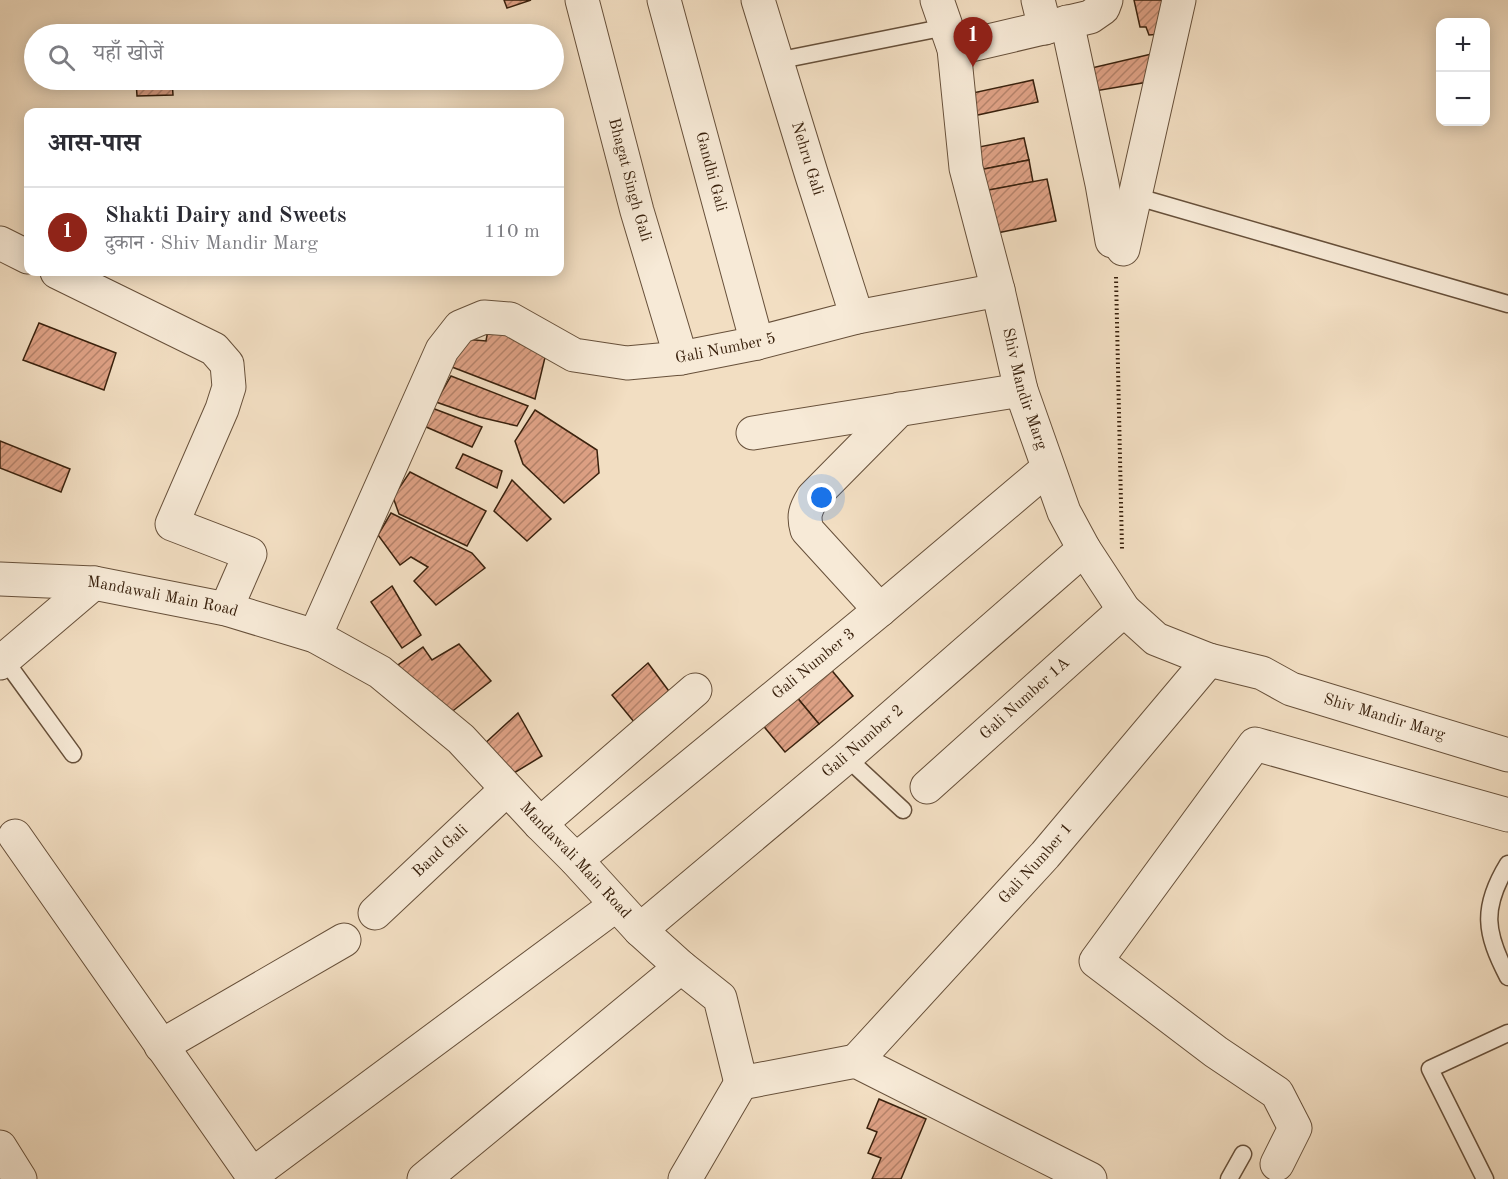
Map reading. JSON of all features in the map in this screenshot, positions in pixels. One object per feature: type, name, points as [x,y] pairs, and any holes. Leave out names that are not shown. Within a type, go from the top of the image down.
[{"type":"street","name":"Bhagat Singh Gali","points":[[582,0],[637,211],[681,358]]},
{"type":"street","name":"Gandhi Gali","points":[[664,0],[757,343]]},
{"type":"street","name":"Nehru Gali","points":[[758,0],[857,317]]},
{"type":"street","points":[[946,25],[1050,17],[1090,17],[1103,8],[1106,0]]},
{"type":"street","points":[[1118,245],[1179,0]]},
{"type":"street","points":[[1050,17],[1102,184],[1118,245]]},
{"type":"street","name":"Shiv Mandir Marg","points":[[946,25],[966,168],[1021,390],[1064,512],[1084,549],[1124,610],[1156,639],[1209,660],[1262,673],[1291,689],[1508,755]]},
{"type":"street","points":[[0,243],[24,255]]},
{"type":"street","points":[[65,276],[214,349],[227,364],[229,387],[222,409],[172,524],[250,555],[226,609]]},
{"type":"street","name":"Gali Number 5","points":[[315,636],[442,350],[460,327],[484,317],[510,319],[574,355],[627,363],[681,358],[757,343],[857,317],[998,290]]},
{"type":"street","points":[[753,433],[1021,390]]},
{"type":"street","points":[[880,610],[807,530],[804,519],[807,506],[813,497],[900,410]]},
{"type":"street","name":"Gali Number 3","points":[[576,860],[880,610],[1048,468]]},
{"type":"street","name":"Gali Number 2","points":[[640,930],[846,758],[1084,549]]},
{"type":"street","name":"Mandawali Main Road","points":[[0,579],[94,583],[226,609],[315,636],[380,672],[461,739],[640,930],[681,968],[720,998],[741,1083]]},
{"type":"street","points":[[2,661],[94,583]]},
{"type":"street","name":"Gali Number 1A","points":[[927,787],[1124,610]]},
{"type":"street","name":"Gali Number 1","points":[[856,1061],[1045,855],[1209,660]]},
{"type":"street","name":"Shiv Mandir Marg","points":[[1262,673],[1297,669],[1508,731]]},
{"type":"street","points":[[540,824],[695,690]]},
{"type":"street","points":[[1277,1164],[1295,1128],[1277,1093],[1216,1052],[1096,961],[1255,744],[1508,815]]},
{"type":"street","name":"Band Gali","points":[[375,913],[507,789]]},
{"type":"street","points":[[15,836],[253,1177],[616,905]]},
{"type":"street","points":[[161,1046],[344,940]]},
{"type":"street","points":[[424,1179],[681,968]]},
{"type":"street","points":[[685,1179],[741,1083],[856,1061],[1090,1179]]},
{"type":"street","points":[[0,1148],[20,1179]]},
{"type":"lane","points":[[776,61],[946,25]]},
{"type":"lane","points":[[1148,200],[1508,304]]},
{"type":"lane","points":[[2,661],[73,754]]},
{"type":"lane","points":[[846,758],[903,810]]},
{"type":"lane","points":[[1508,864],[1489,907],[1490,932],[1498,957],[1508,977]]},
{"type":"lane","points":[[1485,1179],[1430,1069],[1508,1033]]},
{"type":"lane","points":[[1229,1179],[1242,1154]]},
{"type":"path","points":[[1118,245],[1116,276],[1122,550]]},
{"type":"building","points":[[504,0],[531,0],[507,8]]},
{"type":"building","points":[[1134,0],[1169,0],[1162,34],[1149,35],[1146,27],[1140,27]]},
{"type":"building","points":[[1160,52],[1154,81],[1089,92],[1083,70]]},
{"type":"building","points":[[1033,80],[1038,102],[973,116],[968,94]]},
{"type":"building","points":[[137,90],[173,90],[173,95],[137,96]]},
{"type":"building","points":[[1024,138],[1029,160],[974,171],[969,149]]},
{"type":"building","points":[[1029,160],[1033,182],[978,192],[974,171]]},
{"type":"building","points":[[1047,179],[1056,221],[987,235],[978,192]]},
{"type":"building","points":[[39,323],[116,353],[104,390],[23,360]]},
{"type":"building","points":[[489,325],[548,345],[535,399],[452,367],[464,339],[486,341]]},
{"type":"building","points":[[451,376],[528,406],[517,426],[479,417],[436,402]]},
{"type":"building","points":[[432,408],[482,427],[472,447],[424,426]]},
{"type":"building","points":[[535,410],[597,450],[599,473],[564,503],[523,464],[515,441]]},
{"type":"building","points":[[0,441],[70,469],[61,492],[0,468]]},
{"type":"building","points":[[463,454],[502,471],[497,488],[456,468]]},
{"type":"building","points":[[410,472],[486,511],[467,546],[399,514],[393,497]]},
{"type":"building","points":[[512,480],[551,519],[527,541],[494,511]]},
{"type":"building","points":[[391,513],[472,553],[485,568],[436,605],[414,581],[428,567],[411,557],[400,565],[378,535]]},
{"type":"building","points":[[392,586],[421,635],[402,648],[371,602]]},
{"type":"building","points":[[459,644],[491,681],[445,717],[398,665],[423,647],[432,660]]},
{"type":"building","points":[[824,661],[853,696],[819,724],[790,689]]},
{"type":"building","points":[[648,663],[674,698],[639,728],[612,695]]},
{"type":"building","points":[[790,689],[819,724],[785,752],[756,717]]},
{"type":"building","points":[[518,713],[542,756],[509,776],[481,747]]},
{"type":"building","points":[[879,1099],[926,1119],[901,1179],[872,1179],[881,1158],[868,1153],[877,1132],[867,1128]]},
{"type":"place","name":"Shakti Dairy and Sweets","points":[[973,67]]}]
